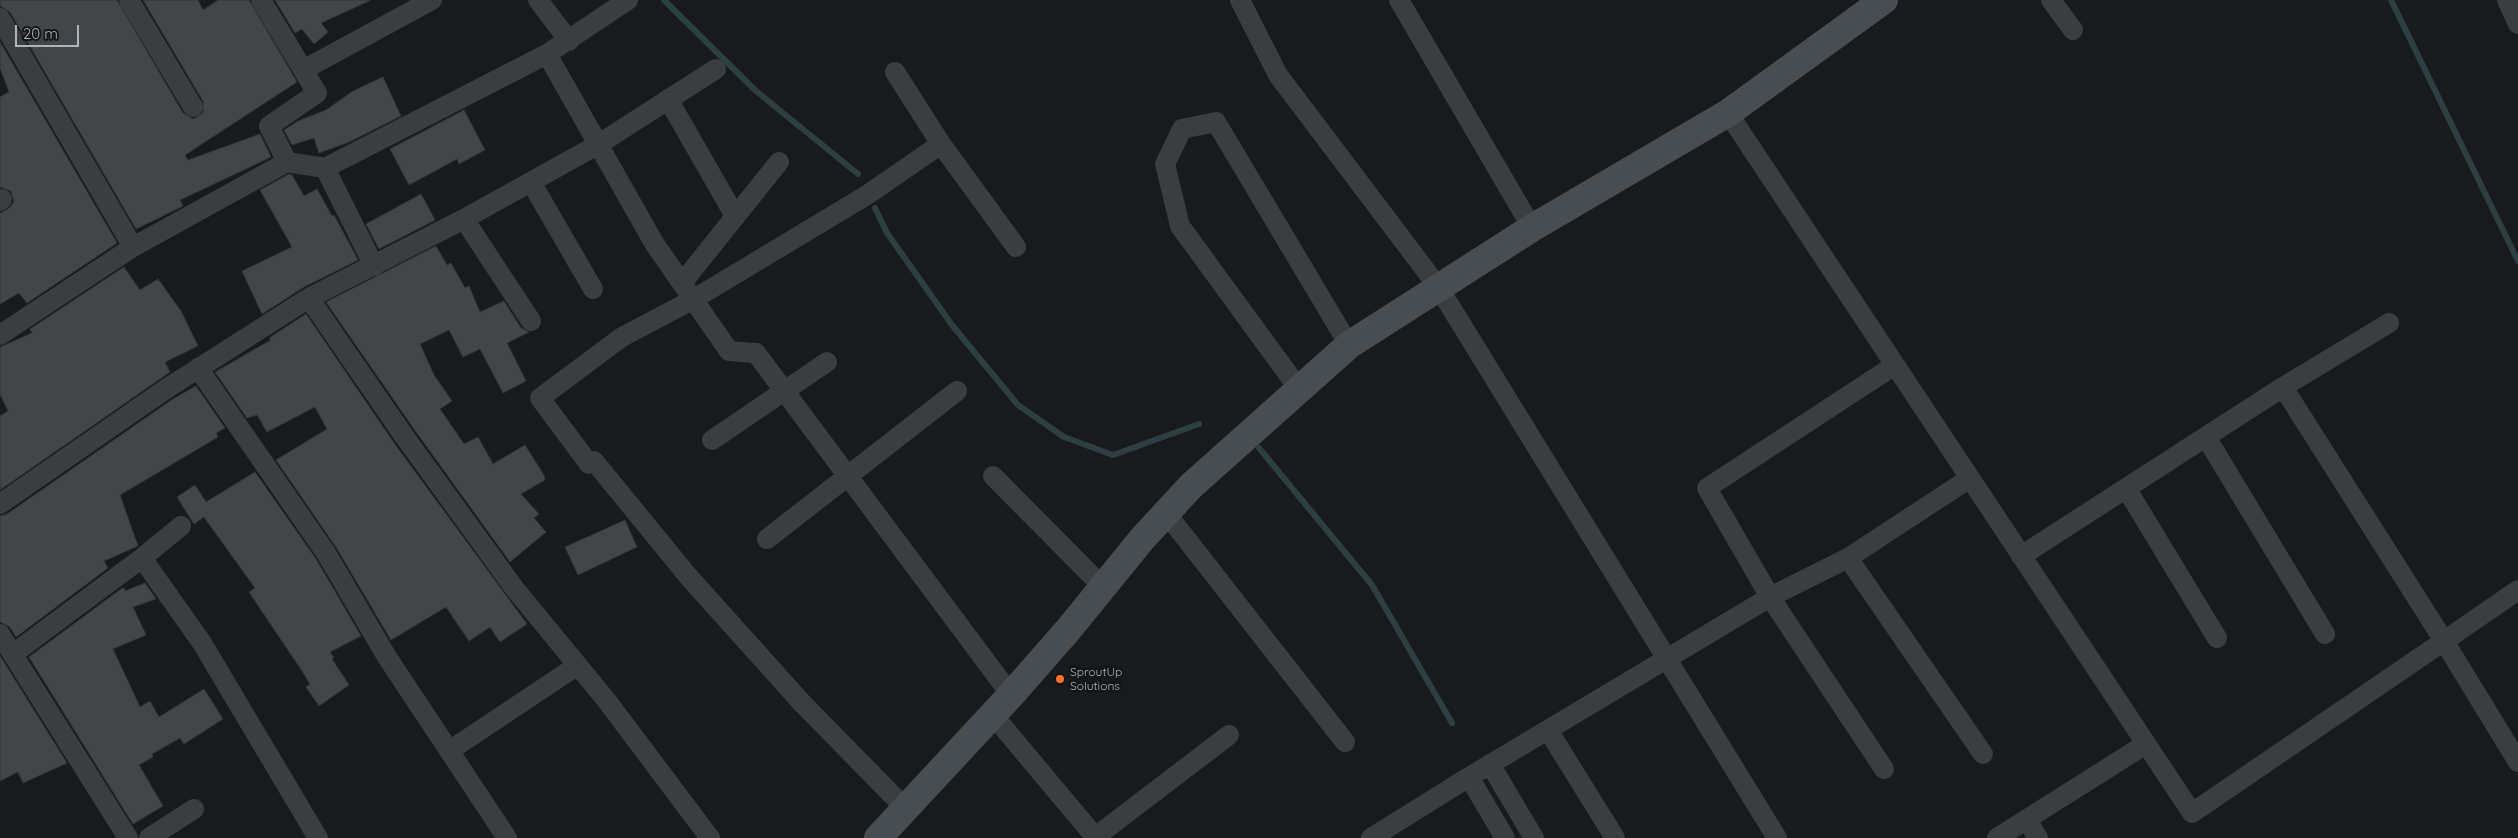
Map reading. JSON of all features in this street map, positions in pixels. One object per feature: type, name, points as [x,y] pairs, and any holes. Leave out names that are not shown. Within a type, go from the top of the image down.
[{"type":"main road","points":[[878,838],[1011,695],[1191,486],[1350,345],[1532,228],[1728,113],[1872,4]]},
{"type":"street","points":[[129,0],[193,107]]},
{"type":"street","points":[[261,0],[317,93],[268,126],[287,162]]},
{"type":"street","points":[[303,70],[432,0]]},
{"type":"street","points":[[538,0],[569,41]]},
{"type":"street","points":[[0,335],[133,247],[287,162],[324,168],[547,54],[628,0]]},
{"type":"street","points":[[1240,0],[1278,75],[1439,288],[1777,838]]},
{"type":"street","points":[[1399,0],[1532,228]]},
{"type":"street","points":[[2051,0],[2073,30]]},
{"type":"street","points":[[2507,0],[2518,24]]},
{"type":"street","points":[[0,18],[133,247]]},
{"type":"street","points":[[547,54],[654,243],[729,351],[756,353],[1011,695]]},
{"type":"street","points":[[0,504],[198,368],[309,298],[464,219],[599,144],[716,69]]},
{"type":"street","points":[[895,72],[941,144],[1016,247]]},
{"type":"street","points":[[668,99],[735,216]]},
{"type":"street","points":[[1728,113],[2192,813],[2518,590]]},
{"type":"street","points":[[1299,389],[1180,226],[1165,164],[1182,129],[1216,122],[1350,345]]},
{"type":"street","points":[[906,809],[802,703],[688,576],[594,460],[589,464],[540,398],[622,337],[694,299],[867,195],[941,144]]},
{"type":"street","points":[[682,283],[779,162]]},
{"type":"street","points":[[324,168],[374,266]]},
{"type":"street","points":[[531,182],[593,289]]},
{"type":"street","points":[[464,219],[531,321]]},
{"type":"street","points":[[309,298],[404,436],[509,581],[578,666],[710,838]]},
{"type":"street","points":[[2022,556],[2284,387],[2389,323]]},
{"type":"street","points":[[712,440],[827,362]]},
{"type":"street","points":[[1884,769],[1770,597],[1707,488],[1895,365]]},
{"type":"street","points":[[198,368],[326,553],[387,656],[507,838]]},
{"type":"street","points":[[2284,387],[2518,762]]},
{"type":"street","points":[[767,539],[957,391]]},
{"type":"street","points":[[2206,437],[2326,634]]},
{"type":"street","points":[[993,476],[1103,587]]},
{"type":"street","points":[[1371,838],[1665,658],[1770,597],[1848,558],[1970,478]]},
{"type":"street","points":[[2126,488],[2217,638]]},
{"type":"street","points":[[1166,513],[1345,742]]},
{"type":"street","points":[[13,654],[142,558],[181,526]]},
{"type":"street","points":[[142,558],[202,643],[318,838]]},
{"type":"street","points":[[1848,558],[1983,754]]},
{"type":"street","points":[[0,634],[128,838]]},
{"type":"street","points":[[449,751],[578,666]]},
{"type":"street","points":[[993,715],[1095,838],[1229,735]]},
{"type":"street","points":[[1548,730],[1615,838]]},
{"type":"street","points":[[1997,838],[2146,744]]},
{"type":"street","points":[[1490,764],[1534,838]]},
{"type":"street","points":[[1469,777],[1505,838]]},
{"type":"street","points":[[149,838],[194,809]]},
{"type":"street","points":[[2027,820],[2038,838]]},
{"type":"building","points":[[0,0],[117,0],[183,113],[193,119],[203,113],[203,101],[143,0],[198,0],[203,10],[218,0],[249,0],[297,82],[185,155],[188,160],[260,134],[271,157],[180,200],[183,206],[136,229],[10,12],[0,6]]},
{"type":"building","points":[[275,0],[371,0],[321,23],[328,32],[314,44],[302,29],[295,33]]},
{"type":"building","points":[[0,42],[117,243],[27,303],[19,293],[0,304],[0,213],[8,209],[14,202],[11,191],[0,187],[0,97],[9,92],[0,68]]},
{"type":"building","points":[[383,77],[401,116],[349,142],[319,153],[314,138],[292,145],[284,130],[298,121],[326,110],[353,91]]},
{"type":"building","points":[[464,110],[485,150],[459,164],[457,159],[409,185],[390,149]]},
{"type":"building","points":[[289,174],[292,175],[304,196],[317,189],[332,216],[334,215],[358,260],[304,287],[262,314],[242,271],[292,247],[260,190]]},
{"type":"building","points":[[421,194],[435,220],[379,249],[366,224]]},
{"type":"building","points":[[436,246],[447,265],[451,263],[465,288],[469,286],[480,312],[504,301],[521,328],[529,332],[507,343],[526,381],[503,393],[480,349],[463,357],[449,330],[420,344],[434,375],[452,401],[440,409],[464,444],[478,437],[493,464],[525,445],[544,475],[545,480],[521,494],[539,514],[534,518],[546,532],[510,562],[414,429],[326,302]]},
{"type":"building","points":[[124,267],[140,290],[158,279],[181,311],[198,346],[165,362],[170,372],[0,490],[0,416],[8,411],[0,394],[0,347],[32,333],[30,329]]},
{"type":"building","points":[[306,314],[394,443],[527,624],[500,642],[490,627],[469,641],[446,607],[391,640],[336,547],[276,460],[327,429],[315,407],[267,432],[257,415],[247,418],[215,372],[271,340],[269,338]]},
{"type":"building","points":[[196,386],[225,428],[216,433],[218,437],[120,495],[138,546],[104,561],[108,568],[16,637],[10,627],[0,622],[0,516],[7,514],[173,399]]},
{"type":"building","points":[[255,472],[316,559],[361,636],[330,652],[334,658],[332,659],[349,685],[319,706],[306,687],[310,684],[249,592],[255,588],[204,517],[194,524],[177,497],[195,485],[206,502]]},
{"type":"building","points":[[625,520],[637,547],[578,575],[565,547]]},
{"type":"building","points":[[145,583],[156,599],[133,607],[146,635],[113,649],[140,707],[150,701],[159,717],[204,689],[223,719],[184,744],[180,738],[152,754],[153,757],[139,765],[163,806],[133,824],[29,657],[121,589],[124,588],[125,591]]},
{"type":"building","points":[[0,656],[67,763],[23,783],[18,772],[0,781]]},
{"type":"waterway","points":[[664,0],[756,91],[858,174]]},
{"type":"waterway","points":[[2391,0],[2518,261]]},
{"type":"waterway","points":[[875,208],[887,233],[952,325],[1018,405],[1064,437],[1113,455],[1199,424]]},
{"type":"waterway","points":[[1259,448],[1372,585],[1452,723]]},
{"type":"place","name":"SproutUp Solutions","points":[[1060,679]]}]
